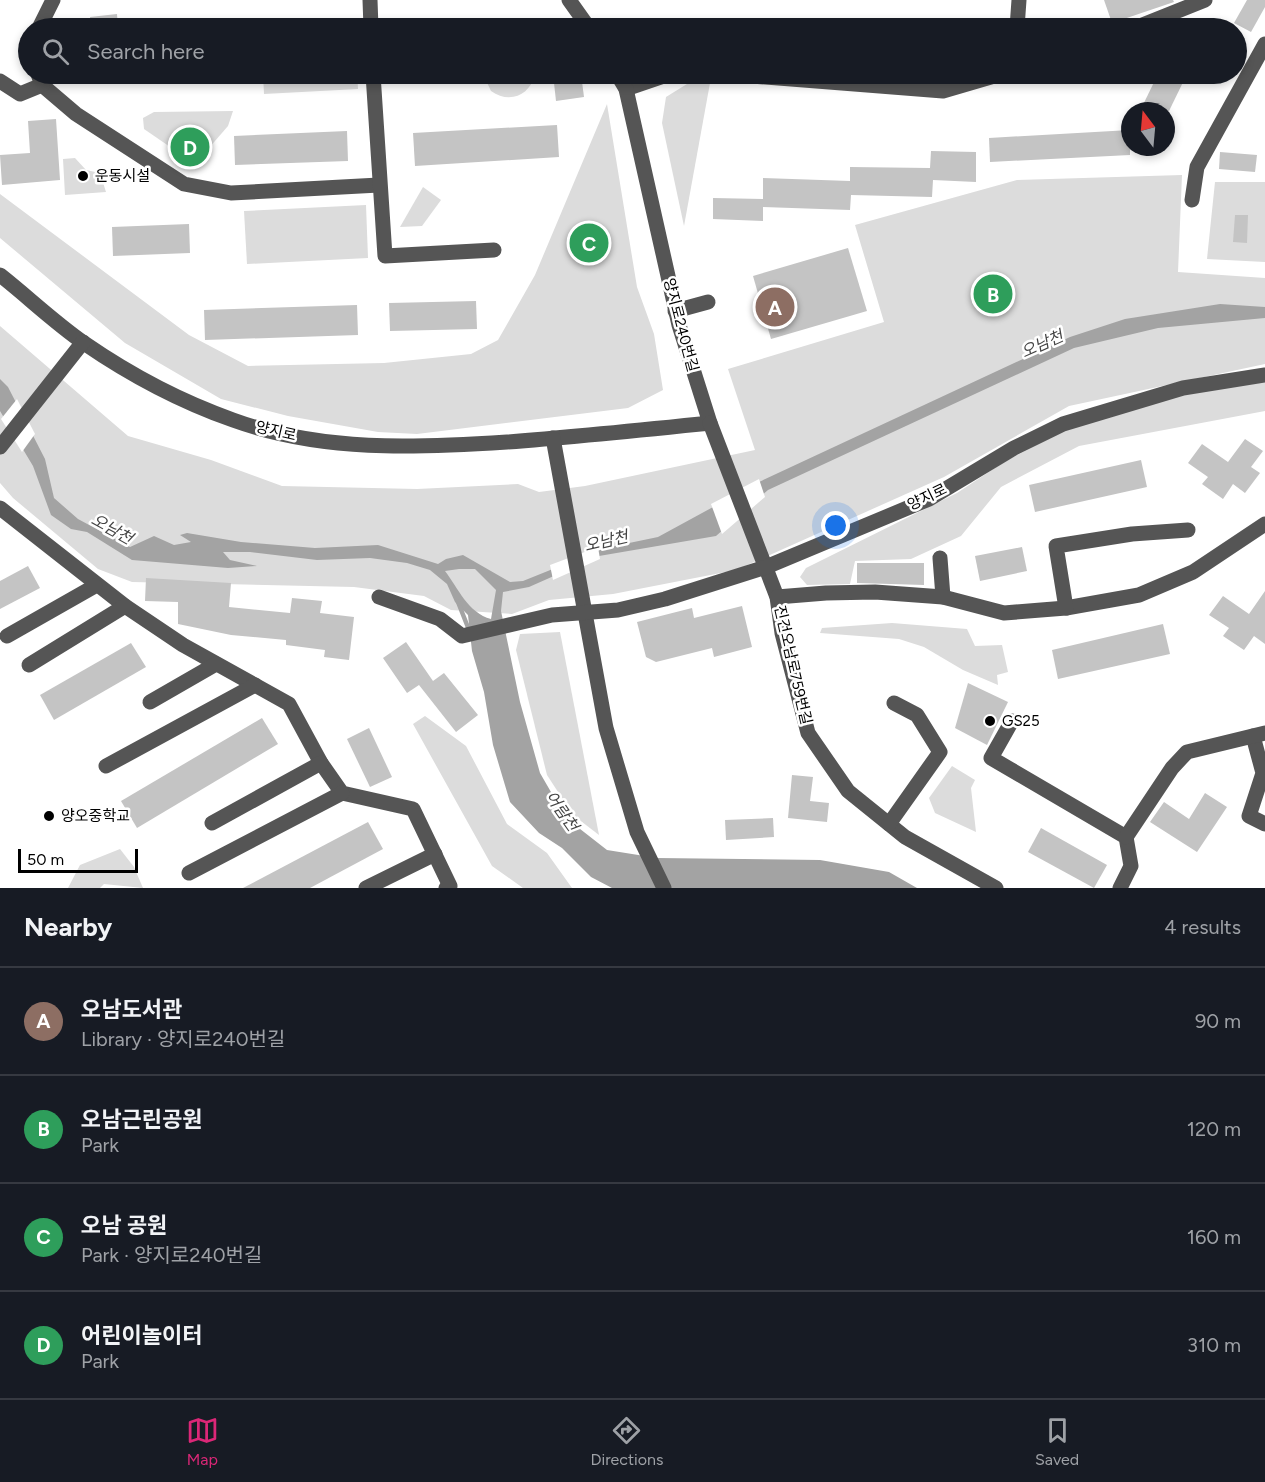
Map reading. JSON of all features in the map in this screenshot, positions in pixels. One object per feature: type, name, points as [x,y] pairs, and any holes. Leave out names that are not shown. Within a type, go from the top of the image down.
[{"type":"street","points":[[44,18],[53,0]]},
{"type":"street","points":[[370,0],[371,18]]},
{"type":"street","points":[[569,0],[582,18]]},
{"type":"street","points":[[1018,18],[1019,0]]},
{"type":"street","points":[[1160,18],[1205,0]]},
{"type":"street","points":[[1247,77],[1265,44]]},
{"type":"street","points":[[0,81],[20,94],[34,84]]},
{"type":"street","points":[[44,84],[76,114],[184,184],[231,194],[379,185]]},
{"type":"street","points":[[374,84],[385,256],[494,250]]},
{"type":"street","name":"양지로240번길","points":[[623,84],[626,89],[675,311],[710,423]]},
{"type":"street","points":[[626,89],[641,84]]},
{"type":"street","points":[[854,84],[943,91],[967,84]]},
{"type":"street","points":[[1192,200],[1197,167],[1243,84]]},
{"type":"street","name":"양지로","points":[[0,275],[83,342],[188,402],[235,421],[290,435],[346,445],[419,448],[553,438]]},
{"type":"street","points":[[675,311],[708,302]]},
{"type":"street","points":[[0,447],[83,342]]},
{"type":"street","name":"양지로","points":[[379,597],[440,619],[462,636],[552,615],[585,614],[665,599],[766,567],[929,499],[1014,448],[1063,424],[1183,388],[1265,375]]},
{"type":"street","points":[[664,888],[638,832],[606,729],[553,438],[710,423]]},
{"type":"street","name":"진건오남로759번길","points":[[710,423],[777,597],[782,633],[808,734],[848,791],[905,837],[996,888]]},
{"type":"street","points":[[0,508],[95,586],[183,645],[289,704],[321,763],[342,793]]},
{"type":"street","points":[[777,597],[866,592],[944,597],[1004,613],[1066,608],[1139,596],[1193,572],[1265,524]]},
{"type":"street","points":[[1066,608],[1056,546],[1132,534],[1188,530]]},
{"type":"street","points":[[940,558],[944,597]]},
{"type":"street","points":[[7,636],[95,586]]},
{"type":"street","points":[[29,665],[125,606]]},
{"type":"street","points":[[150,702],[216,664]]},
{"type":"street","points":[[106,766],[255,685]]},
{"type":"street","points":[[889,824],[940,752],[917,715],[894,703]]},
{"type":"street","points":[[1012,721],[991,758],[1126,837]]},
{"type":"street","points":[[1120,888],[1131,866],[1126,837],[1172,768],[1187,752],[1259,735],[1263,773],[1249,816],[1265,824]]},
{"type":"street","points":[[212,823],[321,763]]},
{"type":"street","points":[[189,873],[342,793],[413,809],[450,886],[446,888]]},
{"type":"street","points":[[366,888],[435,854]]},
{"type":"shaded area","points":[[264,84],[358,84],[358,89],[264,94]]},
{"type":"shaded area","points":[[488,84],[531,84],[518,96],[505,97],[491,91]]},
{"type":"shaded area","points":[[687,84],[710,84],[684,226],[662,123],[666,97]]},
{"type":"shaded area","points":[[607,104],[637,287],[654,334],[663,390],[628,408],[417,434],[378,432],[288,416],[221,399],[125,343],[0,238],[0,194],[189,335],[248,366],[384,363],[471,354],[498,340],[535,275]]},
{"type":"shaded area","points":[[233,111],[228,126],[195,164],[144,129],[143,118],[154,112]]},
{"type":"shaded area","name":"운동시설","points":[[75,158],[86,170],[100,173],[106,192],[65,195],[63,159]]},
{"type":"shaded area","points":[[1182,175],[1178,272],[1265,278],[1265,364],[1069,406],[944,477],[736,570],[613,594],[549,600],[512,614],[451,610],[424,596],[354,587],[132,582],[98,569],[13,498],[0,483],[0,326],[128,436],[211,460],[282,486],[417,489],[518,484],[539,492],[585,486],[755,450],[728,369],[884,322],[855,225],[1017,180]]},
{"type":"shaded area","points":[[1215,182],[1265,182],[1265,262],[1207,259]]},
{"type":"shaded area","points":[[423,187],[441,200],[422,226],[400,227]]},
{"type":"shaded area","points":[[366,205],[368,258],[247,264],[244,211]]},
{"type":"shaded area","points":[[1220,304],[1265,307],[1265,318],[1158,328],[1074,348],[768,490],[716,536],[599,556],[529,587],[503,592],[501,611],[520,702],[540,773],[566,818],[607,850],[657,858],[820,860],[889,872],[917,888],[612,888],[591,877],[562,848],[539,833],[510,802],[493,745],[484,692],[472,651],[468,615],[455,602],[447,584],[430,570],[407,563],[370,558],[317,560],[250,552],[223,552],[230,560],[257,566],[228,568],[132,560],[87,532],[71,529],[51,515],[33,466],[0,411],[0,379],[8,387],[45,459],[54,498],[78,519],[130,547],[154,536],[174,545],[191,542],[180,535],[187,533],[241,542],[315,548],[378,545],[438,564],[446,559],[463,555],[510,582],[523,581],[605,548],[658,537],[759,482],[1070,337],[1125,319]],"holes":[[[475,569],[496,590],[491,619],[470,606],[445,571]]]},
{"type":"shaded area","points":[[1265,382],[1265,411],[1079,446],[1001,487],[961,536],[911,559],[855,561],[850,584],[807,585],[800,577],[806,568],[957,493],[1004,462],[1066,430],[1190,393]]},
{"type":"shaded area","points":[[892,623],[967,629],[975,646],[1002,645],[1008,672],[997,675],[998,685],[963,670],[924,647],[899,639],[820,633],[822,628]]},
{"type":"shaded area","points":[[560,632],[599,835],[573,815],[547,775],[516,650],[520,634]]},
{"type":"shaded area","points":[[425,716],[466,746],[507,824],[547,853],[572,888],[523,888],[492,866],[413,724]]},
{"type":"shaded area","points":[[952,766],[975,780],[971,788],[976,832],[935,813],[929,798]]},
{"type":"shaded area","points":[[120,849],[134,867],[143,888],[104,884],[100,888],[68,888],[80,865]]},
{"type":"pier","points":[[17,399],[35,434],[22,452],[1,419]]},
{"type":"pier","points":[[759,479],[765,497],[722,534],[711,504]]},
{"type":"pier","points":[[598,547],[600,559],[553,580],[550,565]]},
{"type":"building","points":[[1104,0],[1173,0],[1174,2],[1127,18],[1110,18]]},
{"type":"building","points":[[1247,0],[1265,0],[1265,7],[1251,32],[1247,30],[1247,18],[1237,18]]},
{"type":"building","points":[[117,14],[117,18],[90,18]]},
{"type":"building","points":[[554,84],[582,84],[584,97],[556,101]]},
{"type":"building","points":[[1153,84],[1182,84],[1173,102],[1144,102]]},
{"type":"building","points":[[56,119],[60,180],[2,185],[0,155],[30,153],[28,121]]},
{"type":"building","points":[[557,125],[559,157],[415,166],[413,133]]},
{"type":"building","points":[[347,131],[348,161],[235,165],[234,136]]},
{"type":"building","points":[[1121,131],[1121,155],[990,162],[989,138]]},
{"type":"building","points":[[931,151],[976,152],[976,182],[933,180],[932,197],[851,195],[850,210],[763,207],[763,221],[713,219],[713,198],[763,199],[763,178],[850,181],[850,167],[930,168]]},
{"type":"building","points":[[1220,152],[1257,155],[1255,172],[1219,169]]},
{"type":"building","points":[[1235,215],[1248,215],[1247,243],[1233,242]]},
{"type":"building","points":[[189,224],[190,253],[113,256],[112,227]]},
{"type":"building","points":[[848,248],[867,311],[771,339],[753,276]]},
{"type":"building","points":[[476,301],[477,329],[390,331],[389,303]]},
{"type":"building","points":[[357,305],[358,335],[205,340],[204,310]]},
{"type":"building","points":[[1245,439],[1263,451],[1251,467],[1260,473],[1245,493],[1233,484],[1223,499],[1202,484],[1208,477],[1188,463],[1202,444],[1228,462]]},
{"type":"building","points":[[1141,460],[1147,487],[1035,512],[1029,485]]},
{"type":"building","points":[[1022,547],[1027,571],[980,581],[975,556]]},
{"type":"building","points":[[857,563],[924,563],[924,585],[857,583]]},
{"type":"building","points":[[28,566],[40,588],[0,609],[0,581]]},
{"type":"building","points":[[146,578],[231,583],[229,607],[290,613],[292,598],[322,601],[320,613],[354,617],[349,660],[324,657],[325,650],[286,645],[286,640],[231,635],[178,624],[178,602],[145,601]]},
{"type":"building","points":[[1265,591],[1265,644],[1254,636],[1244,650],[1223,636],[1229,628],[1209,615],[1223,596],[1249,614]]},
{"type":"building","points":[[742,606],[752,647],[714,657],[712,648],[656,662],[646,657],[637,622],[692,608],[694,618]]},
{"type":"building","points":[[1163,624],[1170,654],[1058,679],[1052,650]]},
{"type":"building","points":[[406,642],[433,681],[444,673],[478,715],[456,732],[419,685],[407,693],[383,658]]},
{"type":"building","points":[[131,643],[146,667],[54,720],[40,695]]},
{"type":"building","points":[[968,683],[1008,702],[987,745],[955,728]]},
{"type":"building","points":[[262,718],[278,744],[137,828],[121,801]]},
{"type":"building","points":[[369,728],[392,777],[370,787],[347,739]]},
{"type":"building","points":[[792,775],[813,777],[810,801],[829,803],[827,822],[788,818]]},
{"type":"building","points":[[1205,793],[1227,807],[1197,852],[1150,822],[1164,802],[1189,819]]},
{"type":"building","points":[[773,818],[774,837],[726,840],[725,820]]},
{"type":"building","points":[[368,822],[383,849],[310,888],[243,888]]},
{"type":"building","points":[[1041,828],[1107,865],[1094,888],[1028,852]]},
{"type":"waterway","name":"어람천","points":[[458,602],[469,630]]},
{"type":"place","name":"어린이놀이터","points":[[190,147]]},
{"type":"place","name":"운동시설","points":[[83,176]]},
{"type":"place","name":"오남 공원","points":[[589,243]]},
{"type":"place","name":"오남근린공원","points":[[993,294]]},
{"type":"place","name":"오남도서관","points":[[775,307]]},
{"type":"place","name":"GS25","points":[[990,721]]},
{"type":"place","name":"양오중학교","points":[[49,816]]},
{"type":"water label","name":"오남천","points":[[1042,344]]},
{"type":"water label","name":"오남천","points":[[112,529]]},
{"type":"water label","name":"오남천","points":[[606,541]]}]
